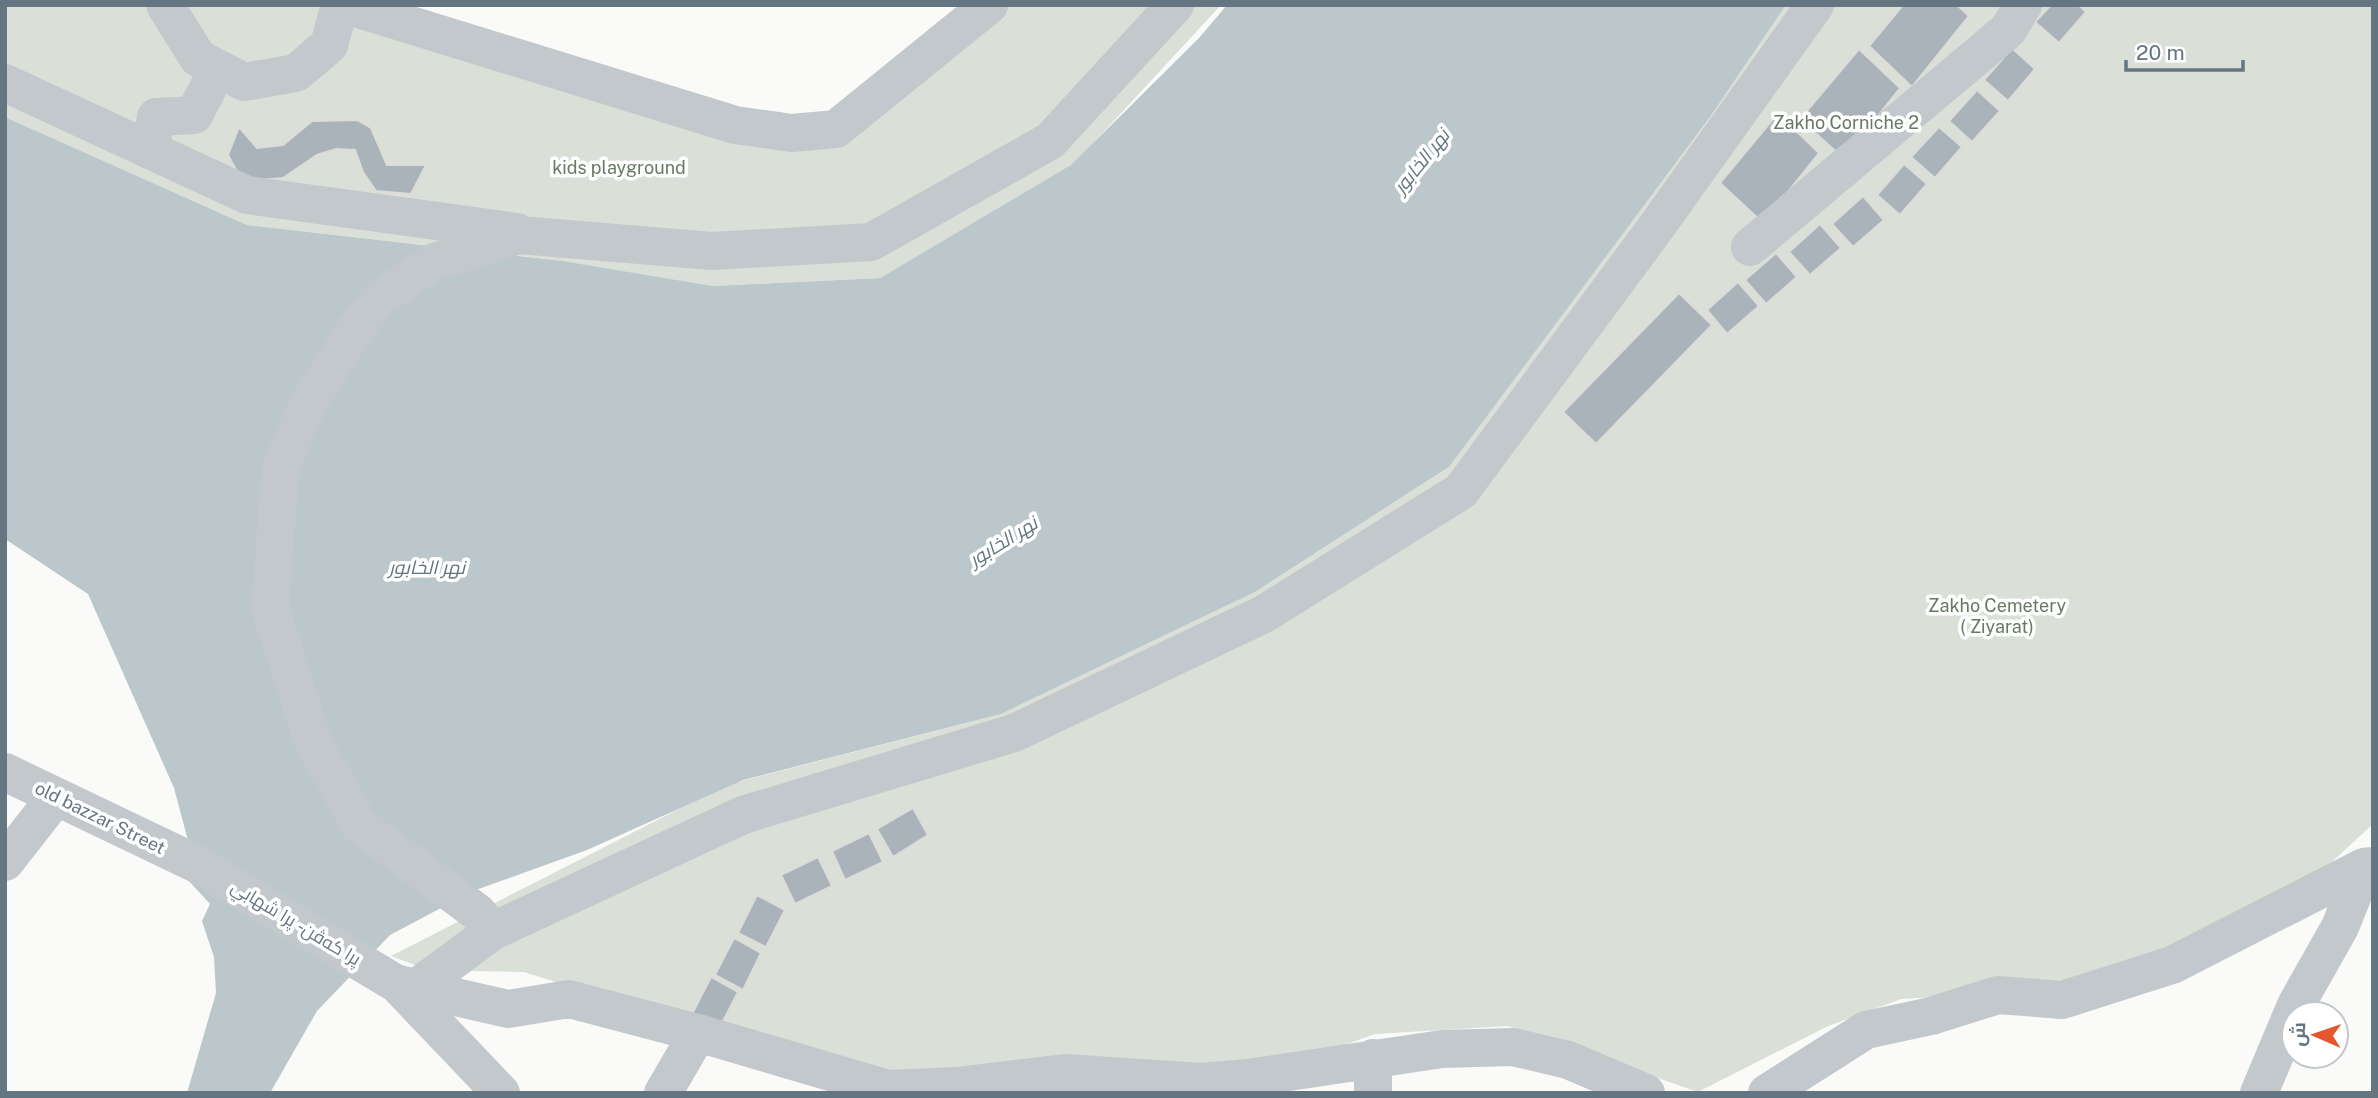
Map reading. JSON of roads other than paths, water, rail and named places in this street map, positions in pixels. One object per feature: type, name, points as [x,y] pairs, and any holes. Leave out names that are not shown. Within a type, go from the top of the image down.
[{"type":"street","points":[[164,5],[198,58],[244,82],[296,73],[329,45],[340,5]]},
{"type":"street","points":[[346,5],[408,15],[735,125],[792,133],[836,129],[989,5]]},
{"type":"street","points":[[485,922],[359,825],[312,739],[270,607],[281,465],[310,401],[355,330],[379,299],[434,262],[519,235],[712,251],[872,242],[1050,141],[1175,5]]},
{"type":"street","points":[[406,986],[485,922],[743,815],[1014,733],[1264,614],[1461,491],[1657,226],[1815,5]]},
{"type":"street","points":[[1750,247],[2008,30],[2023,5]]},
{"type":"street","points":[[194,116],[218,68]]},
{"type":"street","points":[[5,83],[247,195],[454,221],[571,241]]},
{"type":"street","points":[[150,150],[156,117],[194,116]]},
{"type":"street","points":[[194,116],[205,141],[203,174]]},
{"type":"street","name":"old bazzar Street","points":[[5,772],[194,863]]},
{"type":"street","points":[[5,862],[56,797]]},
{"type":"street","name":"پرا كه‌ڤن - پرا شهابي","points":[[194,863],[406,986]]},
{"type":"street","points":[[1767,1093],[1866,1030],[1931,1016],[1998,995],[2062,1000],[2172,965],[2368,867]]},
{"type":"street","points":[[2259,1093],[2296,1005],[2340,927],[2368,867]]},
{"type":"street","points":[[406,986],[508,1009],[569,999],[698,1032],[888,1089],[957,1086],[1065,1073],[1201,1087],[1338,1066],[1373,1075],[1442,1049],[1513,1047],[1587,1080],[1646,1093]]},
{"type":"street","points":[[406,986],[501,1093]]},
{"type":"street","points":[[663,1093],[698,1032]]},
{"type":"water","name":"نهر الخابور","points":[[1227,5],[1786,5],[1710,117],[1449,467],[1255,592],[1001,714],[743,780],[587,850],[473,891],[390,935],[317,1011],[270,1093],[187,1093],[216,993],[214,957],[202,921],[210,904],[189,881],[194,863],[174,788],[88,594],[5,539],[5,117],[247,225],[563,261],[713,286],[880,278],[1071,165],[1199,38]]},
{"type":"park label","name":"Zakho Corniche 2","points":[[1846,123]]},
{"type":"park label","name":"kids playground","points":[[619,168]]},
{"type":"park label","name":"Zakho Cemetery ( Ziyarat)","points":[[1997,616]]}]
